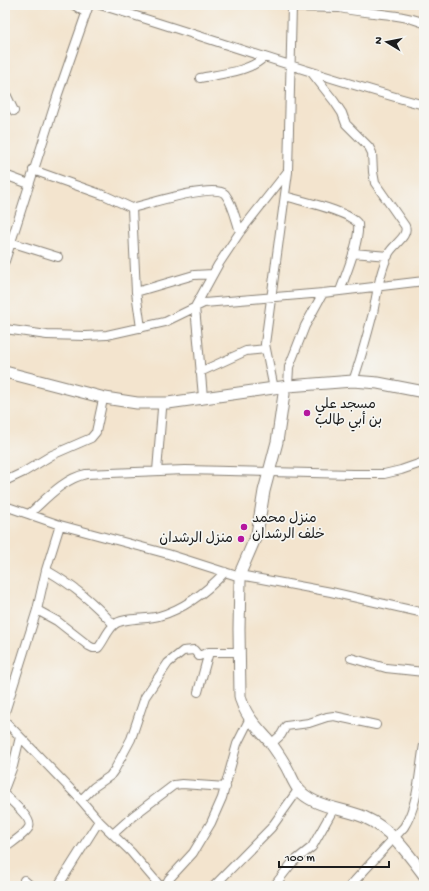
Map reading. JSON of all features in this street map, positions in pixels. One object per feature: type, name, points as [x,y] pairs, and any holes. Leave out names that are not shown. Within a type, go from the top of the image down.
[{"type":"main road","points":[[5,372],[91,395],[128,403],[160,403],[203,397],[282,390],[359,386],[399,392],[424,399]]},
{"type":"main road","points":[[5,380],[102,404],[138,409],[162,408],[353,381],[378,383],[424,392]]},
{"type":"main road","points":[[282,390],[277,442],[264,491],[257,534],[241,576],[239,629],[240,696],[244,708],[250,718],[271,744],[290,773],[298,790],[307,798],[365,818],[386,830],[394,837],[424,875]]},
{"type":"street","points":[[5,260],[33,170],[87,9],[74,5]]},
{"type":"street","points":[[100,5],[154,21],[312,73],[424,105]]},
{"type":"street","points":[[282,390],[266,349],[271,298],[288,171],[292,6],[344,6],[362,13],[396,16],[424,23]]},
{"type":"street","points":[[200,78],[246,68],[255,64],[264,57]]},
{"type":"street","points":[[312,73],[334,101],[346,124],[370,147],[372,152],[375,183],[406,229],[405,236],[392,247],[388,256],[378,286],[362,354],[353,381]]},
{"type":"street","points":[[5,92],[14,111]]},
{"type":"street","points":[[33,170],[106,196],[132,208],[203,190],[218,191],[226,195],[230,202],[240,232]]},
{"type":"street","points":[[203,397],[195,307],[213,274],[240,232],[288,171]]},
{"type":"street","points":[[5,175],[29,184]]},
{"type":"street","points":[[285,196],[335,211],[355,220],[358,224],[353,254],[340,291]]},
{"type":"street","points":[[132,208],[136,292],[141,328]]},
{"type":"street","points":[[10,242],[58,258]]},
{"type":"street","points":[[353,254],[388,256]]},
{"type":"street","points":[[136,292],[194,275],[213,274]]},
{"type":"street","points":[[5,329],[37,335],[85,336],[107,334],[169,321],[204,303],[322,293],[424,281]]},
{"type":"street","points":[[414,282],[424,286]]},
{"type":"street","points":[[282,390],[289,367],[322,293]]},
{"type":"street","points":[[200,372],[246,352],[266,349]]},
{"type":"street","points":[[5,481],[24,472],[52,455],[91,438],[96,432],[102,404]]},
{"type":"street","points":[[157,471],[162,408]]},
{"type":"street","points":[[29,514],[61,486],[80,475],[119,472],[223,470],[384,474],[422,464]]},
{"type":"street","points":[[5,506],[60,525],[168,554],[225,572],[331,592],[424,613]]},
{"type":"street","points":[[5,712],[60,525]]},
{"type":"street","points":[[46,570],[77,589],[114,625]]},
{"type":"street","points":[[36,610],[57,621],[93,648],[98,648],[114,625],[129,620],[159,616],[174,610],[203,592],[225,572]]},
{"type":"street","points":[[81,800],[94,787],[110,776],[115,769],[131,739],[145,697],[168,663],[179,653],[185,650],[194,650],[199,656],[209,652],[239,652]]},
{"type":"street","points":[[198,692],[209,652]]},
{"type":"street","points":[[351,658],[386,668],[424,672]]},
{"type":"street","points":[[271,744],[281,735],[286,726],[313,722],[327,717],[340,717],[376,726]]},
{"type":"street","points":[[165,886],[169,879],[187,861],[204,835],[217,811],[226,787],[237,744],[250,718]]},
{"type":"street","points":[[5,721],[113,834],[156,884]]},
{"type":"street","points":[[5,787],[13,766],[20,737]]},
{"type":"street","points":[[350,886],[404,827],[409,819],[416,794],[424,745]]},
{"type":"street","points":[[113,834],[133,816],[174,785],[182,784],[226,787]]},
{"type":"street","points":[[214,886],[271,828],[298,790]]},
{"type":"street","points":[[5,795],[28,818],[30,826],[26,832],[5,848]]},
{"type":"street","points":[[274,886],[292,863],[312,847],[334,808]]},
{"type":"street","points":[[58,886],[99,821]]},
{"type":"street","points":[[24,880],[31,886]]},
{"type":"place","name":"مسجد علي بن أبي طالب","points":[[307,413]]},
{"type":"place","name":"منزل محمد خلف الرشدان","points":[[244,527]]},
{"type":"place","name":"منزل الرشدان","points":[[241,539]]}]
